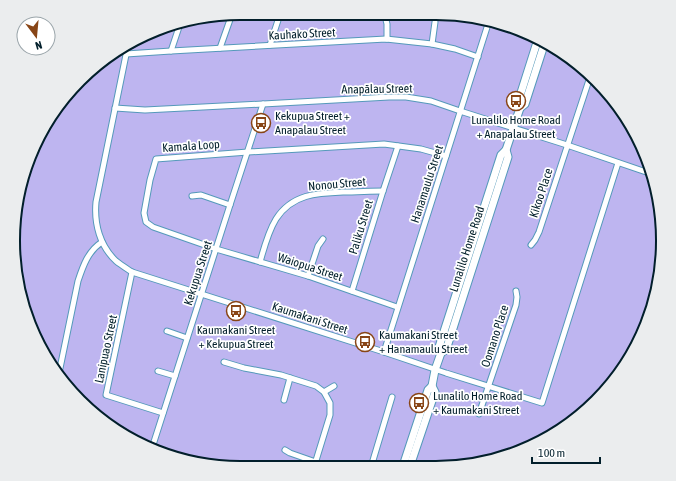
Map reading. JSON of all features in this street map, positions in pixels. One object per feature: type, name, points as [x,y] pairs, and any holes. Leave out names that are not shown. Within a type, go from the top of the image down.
[{"type":"main road","name":"Lunalilo Home Road","points":[[520,108],[518,102],[536,45]]},
{"type":"main road","name":"Lunalilo Home Road","points":[[412,461],[434,392],[432,386],[435,370],[441,353],[446,350],[508,157],[506,150],[520,108],[525,104],[543,48]]},
{"type":"main road","name":"Lunalilo Home Road","points":[[405,461],[428,390],[432,386]]},
{"type":"street","points":[[220,48],[230,20]]},
{"type":"street","points":[[270,45],[278,20]]},
{"type":"street","points":[[386,20],[387,39]]},
{"type":"street","points":[[432,44],[434,22]]},
{"type":"street","name":"Hanamaulu Street","points":[[384,352],[487,26]]},
{"type":"street","points":[[171,51],[178,29]]},
{"type":"street","name":"Kauhako Street","points":[[126,54],[387,39],[432,44],[455,49],[478,57]]},
{"type":"street","name":"Kaumakani Street","points":[[126,54],[96,202],[98,234],[115,260],[132,272],[542,403],[618,163]]},
{"type":"street","name":"Kikoo Place","points":[[531,245],[539,232],[588,82]]},
{"type":"street","name":"Anapālau Street","points":[[115,108],[145,110],[381,97],[406,97],[431,101],[644,172]]},
{"type":"street","name":"Kekupua Street","points":[[154,443],[263,104]]},
{"type":"street","points":[[248,152],[384,144],[422,149],[446,156]]},
{"type":"street","name":"Paliku Street","points":[[352,291],[398,146]]},
{"type":"street","name":"Kamala Loop","points":[[216,249],[153,227],[146,222],[144,213],[150,180],[156,159],[248,152]]},
{"type":"street","name":"Nonou Street","points":[[260,262],[270,231],[276,219],[285,208],[296,200],[305,196],[319,193],[383,190]]},
{"type":"street","points":[[192,196],[201,195],[230,205]]},
{"type":"street","points":[[308,276],[318,246],[323,239]]},
{"type":"street","points":[[60,367],[78,281],[82,269],[87,258],[95,247],[102,242]]},
{"type":"street","name":"Waiopua Street","points":[[216,249],[308,276],[397,308]]},
{"type":"street","name":"Lanipuao Street","points":[[132,272],[106,394],[163,413]]},
{"type":"street","name":"Oomano Place","points":[[479,414],[516,305],[516,291]]},
{"type":"street","points":[[166,331],[188,338]]},
{"type":"street","points":[[224,362],[290,378],[316,386],[324,392],[330,403],[330,415],[316,461]]},
{"type":"street","points":[[158,371],[175,376]]},
{"type":"street","points":[[284,400],[290,378]]},
{"type":"street","points":[[324,392],[334,386]]},
{"type":"street","points":[[373,461],[392,397]]},
{"type":"street","points":[[285,450],[307,461]]},
{"type":"shaded area","points":[[226,20],[450,20],[479,24],[520,37],[546,50],[558,57],[581,75],[601,95],[619,118],[626,130],[644,170],[652,197],[656,226],[656,255],[652,284],[644,311],[633,338],[619,363],[610,375],[581,406],[558,424],[533,438],[506,449],[479,457],[450,461],[226,461],[197,457],[170,449],[143,438],[118,424],[106,415],[75,386],[57,363],[43,338],[32,311],[24,284],[20,255],[20,226],[24,197],[37,156],[57,118],[75,95],[95,75],[118,57],[143,43],[170,32],[197,24]]},
{"type":"place","name":"Lunalilo Home Road + Anapalau Street","points":[[516,101]]},
{"type":"place","name":"Kekupua Street + Anapalau Street","points":[[261,123]]},
{"type":"place","name":"Kaumakani Street + Kekupua Street","points":[[236,311]]},
{"type":"place","name":"Kaumakani Street + Hanamaulu Street","points":[[365,342]]},
{"type":"place","name":"Lunalilo Home Road + Kaumakani Street","points":[[419,403]]}]
